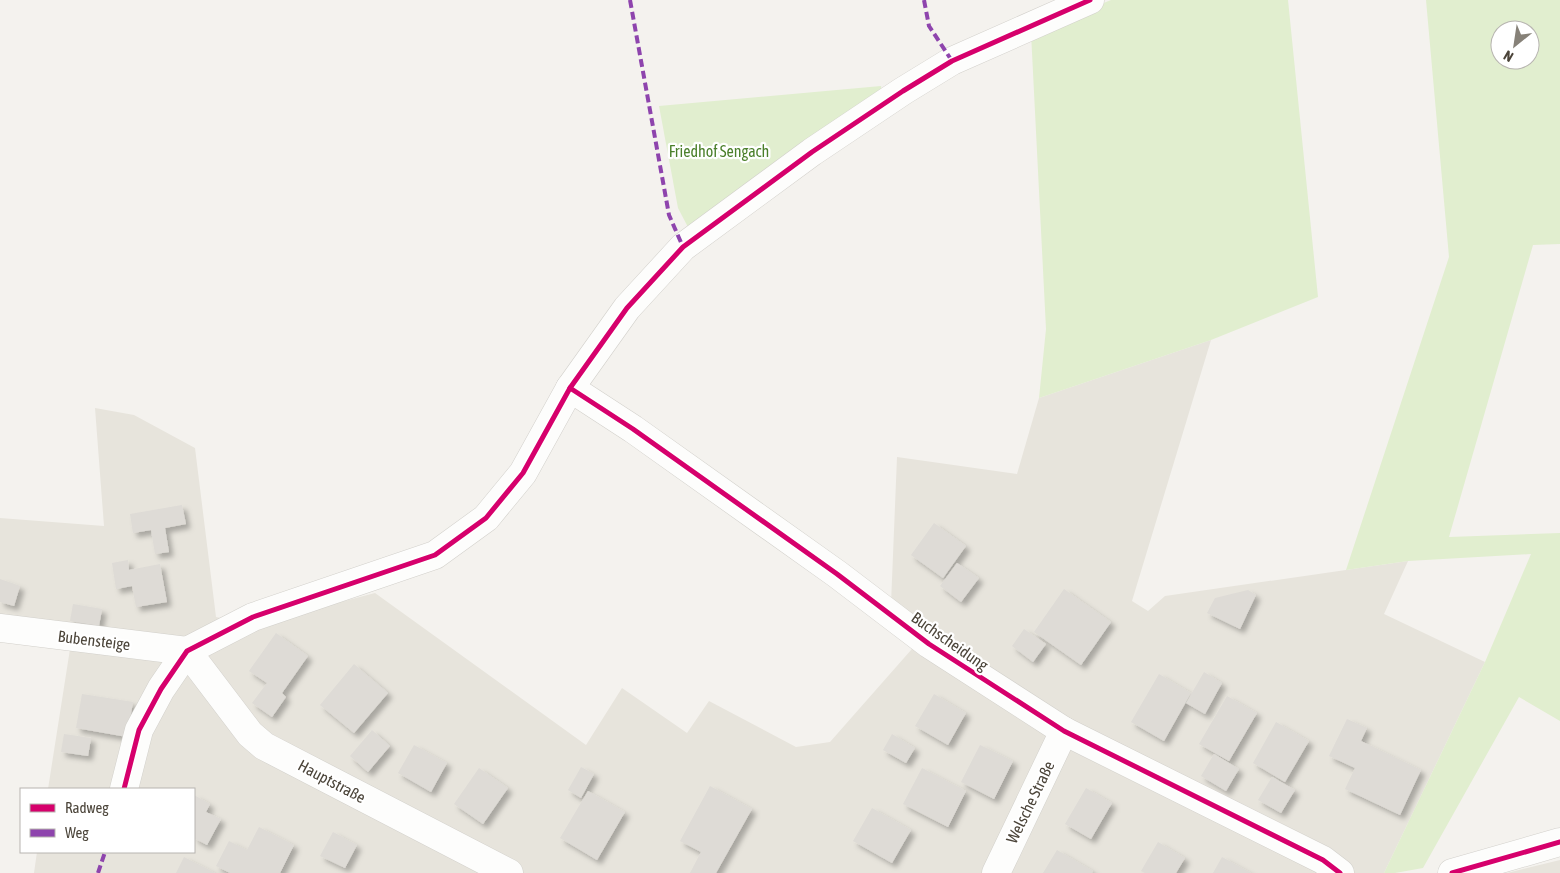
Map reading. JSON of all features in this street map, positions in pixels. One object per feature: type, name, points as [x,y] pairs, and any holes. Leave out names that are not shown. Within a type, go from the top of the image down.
[{"type":"street","points":[[124,788],[139,730],[160,689],[187,651],[253,616],[436,555],[486,518],[523,473],[570,388],[627,308],[683,247],[812,152],[952,60],[1090,0]]},
{"type":"street","name":"Buchscheidung","points":[[570,388],[633,429],[837,574],[929,644],[1064,732],[1323,860],[1340,873]]},
{"type":"street","name":"Bubensteige","points":[[0,628],[187,651]]},
{"type":"street","name":"Hauptstraße","points":[[187,651],[250,734],[264,746],[508,873]]},
{"type":"street","name":"Welsche Straße","points":[[996,873],[1064,732]]},
{"type":"street","points":[[1452,873],[1560,842]]},
{"type":"shaded area","points":[[1211,340],[1132,601],[1148,611],[1165,596],[1408,561],[1384,614],[1485,662],[1384,873],[34,873],[37,853],[195,853],[195,788],[48,788],[73,630],[0,621],[0,518],[104,526],[95,408],[134,415],[195,448],[216,617],[253,625],[375,593],[586,745],[622,688],[687,733],[709,701],[796,747],[830,742],[926,633],[891,604],[897,457],[1017,474],[1039,398]]},
{"type":"shaded area","points":[[1560,860],[1560,873],[1507,873]]},
{"type":"green space","points":[[1111,0],[1288,0],[1318,297],[1211,340],[1039,398],[1046,329],[1031,33]]},
{"type":"green space","points":[[1426,0],[1560,0],[1560,244],[1533,245],[1449,537],[1560,533],[1560,721],[1519,697],[1423,868],[1384,873],[1485,662],[1531,554],[1408,561],[1346,570],[1449,257]]},
{"type":"green space","name":"Friedhof Sengach","points":[[881,86],[882,93],[690,231],[678,208],[659,106]]},
{"type":"building","points":[[182,505],[186,524],[165,528],[169,552],[155,554],[151,530],[133,533],[130,514]]},
{"type":"building","points":[[934,523],[966,546],[943,578],[911,555]]},
{"type":"building","points":[[128,560],[129,570],[160,564],[167,602],[136,607],[132,586],[116,589],[112,563]]},
{"type":"building","points":[[957,563],[979,578],[961,602],[940,586]]},
{"type":"building","points":[[0,579],[20,586],[14,606],[0,602]]},
{"type":"building","points":[[1064,589],[1111,622],[1081,665],[1034,632]]},
{"type":"building","points":[[1248,590],[1256,595],[1240,629],[1207,613],[1215,598]]},
{"type":"building","points":[[73,604],[102,609],[99,626],[70,621]]},
{"type":"building","points":[[1024,629],[1046,644],[1033,662],[1012,646]]},
{"type":"building","points":[[276,633],[308,656],[282,693],[286,697],[272,717],[252,703],[267,683],[249,671]]},
{"type":"building","points":[[354,664],[388,693],[354,733],[320,705]]},
{"type":"building","points":[[1204,672],[1222,683],[1205,714],[1186,703]]},
{"type":"building","points":[[1159,674],[1191,693],[1164,741],[1131,722]]},
{"type":"building","points":[[82,694],[133,702],[127,737],[76,728]]},
{"type":"building","points":[[934,694],[966,713],[948,745],[915,726]]},
{"type":"building","points":[[1227,696],[1257,713],[1229,761],[1199,744]]},
{"type":"building","points":[[1347,719],[1367,728],[1361,741],[1421,770],[1400,815],[1345,789],[1355,768],[1329,756]]},
{"type":"building","points":[[1276,722],[1309,741],[1285,782],[1253,763]]},
{"type":"building","points":[[372,730],[390,746],[368,772],[350,756]]},
{"type":"building","points":[[64,734],[91,738],[88,756],[61,752]]},
{"type":"building","points":[[892,734],[915,748],[906,763],[883,750]]},
{"type":"building","points":[[414,745],[447,763],[431,792],[398,773]]},
{"type":"building","points":[[980,745],[1013,761],[994,799],[961,782]]},
{"type":"building","points":[[1214,754],[1239,769],[1226,791],[1201,776]]},
{"type":"building","points":[[581,767],[594,774],[581,798],[568,790]]},
{"type":"building","points":[[479,768],[508,788],[483,824],[454,804]]},
{"type":"building","points":[[922,768],[966,791],[948,827],[903,804]]},
{"type":"building","points":[[1272,777],[1295,790],[1281,813],[1258,800]]},
{"type":"building","points":[[710,786],[752,809],[716,873],[690,873],[701,852],[680,841]]},
{"type":"building","points":[[1086,788],[1112,803],[1091,839],[1065,824]]},
{"type":"building","points":[[588,791],[625,812],[597,860],[560,838]]},
{"type":"building","points":[[195,796],[210,804],[206,812],[221,819],[207,845],[195,839]]},
{"type":"building","points":[[872,808],[911,830],[892,863],[853,841]]},
{"type":"building","points":[[259,827],[294,845],[280,873],[230,873],[216,866],[229,841],[247,850]]},
{"type":"building","points":[[333,832],[357,845],[345,868],[320,856]]},
{"type":"building","points":[[1158,842],[1185,858],[1176,873],[1145,873],[1141,871]]},
{"type":"building","points":[[1057,850],[1093,871],[1092,873],[1043,873]]},
{"type":"building","points":[[184,857],[215,873],[176,873]]},
{"type":"building","points":[[1222,857],[1251,873],[1213,873]]},
{"type":"marked path","points":[[630,0],[669,215],[683,247]]},
{"type":"marked path","points":[[924,0],[929,26],[952,61]]},
{"type":"marked path","points":[[98,873],[105,853]]},
{"type":"cycle path","points":[[124,788],[139,730],[161,689],[187,651],[253,617],[435,555],[486,518],[523,473],[570,388],[627,308],[683,247],[812,152],[903,91],[952,61],[1090,0]]},
{"type":"cycle path","points":[[570,388],[633,429],[837,574],[929,644],[1064,731],[1323,860],[1340,873]]},
{"type":"cycle path","points":[[1452,873],[1560,842]]}]
